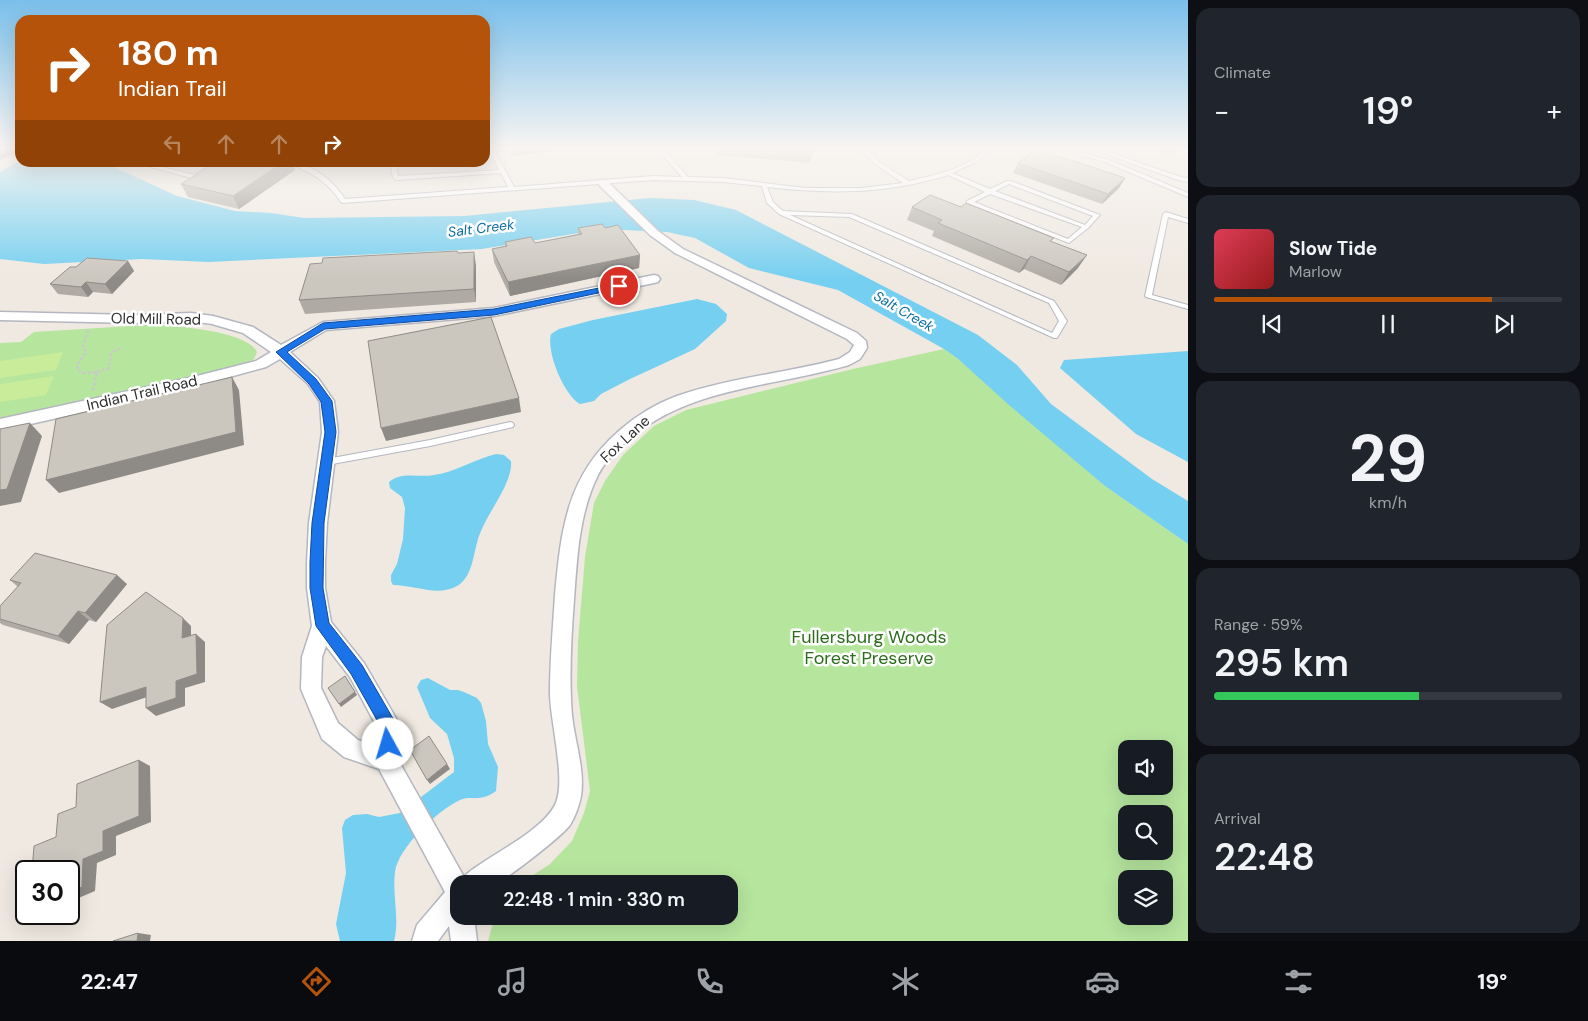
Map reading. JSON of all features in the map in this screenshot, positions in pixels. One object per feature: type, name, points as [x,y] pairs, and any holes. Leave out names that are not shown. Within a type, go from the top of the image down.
[{"type":"street","name":"Fox Lane","points":[[486,875],[552,828],[566,810],[571,788],[570,759],[562,720],[560,671],[565,590],[574,525],[581,494],[593,469],[636,424],[668,405],[703,393],[844,362],[854,358],[861,344],[852,336],[679,251],[654,233],[612,192]]},
{"type":"street","points":[[280,352],[323,326],[494,312],[654,279]]},
{"type":"street","name":"Old Mill Road","points":[[0,316],[136,319],[191,317],[213,320],[248,330],[280,352],[313,381],[327,401],[330,432],[318,523],[316,588],[322,626],[312,657],[312,689],[330,730],[352,749],[386,760],[390,728],[356,670],[322,626]]},
{"type":"street","name":"Indian Trail Road","points":[[0,425],[89,406],[261,364],[280,352]]},
{"type":"street","points":[[386,760],[450,877]]},
{"type":"street","points":[[425,941],[426,934],[450,905]]},
{"type":"street","points":[[463,925],[464,941]]},
{"type":"lane","points":[[339,192],[343,201],[471,192]]},
{"type":"lane","points":[[766,192],[770,204],[781,213],[1054,336],[1063,321],[1052,302],[850,215],[781,213]]},
{"type":"lane","points":[[1035,192],[1097,215],[1086,228],[1069,242],[969,202],[991,192],[1086,228]]},
{"type":"lane","points":[[1188,221],[1166,214],[1148,296],[1188,307]]},
{"type":"lane","points":[[327,462],[430,443],[510,425]]},
{"type":"path","points":[[94,318],[83,346],[86,352],[77,365],[78,370],[83,373],[97,372],[110,368],[111,353],[120,348]]},
{"type":"path","points":[[89,406],[97,372]]},
{"type":"green space","points":[[147,325],[172,326],[224,334],[239,338],[257,352],[254,359],[242,367],[0,420],[0,343],[21,342],[34,332]]},
{"type":"green space","name":"Fullersburg Woods Forest Preserve","points":[[944,349],[957,358],[1105,486],[1188,544],[1188,941],[488,941],[492,925],[738,925],[738,875],[534,875],[550,864],[572,841],[584,813],[590,791],[577,686],[578,641],[585,557],[594,503],[605,481],[623,455],[654,426],[686,410]]},
{"type":"green space","points":[[63,352],[56,370],[0,378],[0,361]]},
{"type":"green space","points":[[54,376],[46,395],[0,402],[0,384]]},
{"type":"water","name":"Salt Creek","points":[[0,192],[168,192],[235,211],[271,213],[304,218],[465,216],[650,198],[694,200],[736,210],[978,335],[1017,365],[1051,404],[1152,479],[1188,501],[1188,544],[1105,486],[1009,405],[957,358],[944,349],[838,290],[749,268],[695,238],[667,232],[603,229],[482,249],[209,262],[142,259],[44,264],[0,259]]},
{"type":"water","points":[[697,299],[716,304],[727,314],[726,321],[695,349],[630,379],[601,394],[594,401],[580,404],[568,392],[562,383],[554,362],[550,342],[551,334],[559,329],[593,320]]},
{"type":"water","points":[[1188,351],[1188,462],[1136,434],[1060,368],[1064,360]]},
{"type":"water","points":[[496,454],[504,455],[511,461],[511,469],[478,538],[470,568],[463,581],[450,589],[434,591],[393,585],[391,575],[397,564],[403,539],[405,508],[402,497],[390,488],[389,482],[399,477],[428,476],[442,473]]},
{"type":"water","points":[[428,678],[450,690],[458,690],[477,698],[481,703],[486,721],[488,744],[498,767],[496,791],[485,797],[464,799],[451,805],[420,831],[403,852],[395,872],[396,933],[394,941],[340,941],[336,924],[346,873],[342,828],[345,820],[353,815],[367,814],[379,817],[400,813],[454,772],[454,758],[447,734],[430,718],[417,687],[421,680]]},
{"type":"building","points":[[215,192],[239,192],[233,196]]},
{"type":"building","points":[[930,195],[961,207],[966,203],[1054,238],[1050,241],[1087,255],[1069,272],[1031,256],[1027,260],[938,223],[942,220],[912,207]]},
{"type":"building","points":[[602,224],[605,228],[618,225],[640,255],[508,282],[492,249],[507,246],[505,242],[531,237],[535,243],[582,234],[578,228]]},
{"type":"building","points":[[457,251],[458,253],[474,252],[474,289],[299,300],[310,264],[322,263],[323,258]]},
{"type":"building","points":[[87,258],[128,261],[105,284],[86,282],[81,287],[50,284],[70,267],[76,267]]},
{"type":"building","points":[[491,317],[519,398],[381,428],[368,341]]},
{"type":"building","points":[[232,377],[236,432],[46,480],[56,419]]},
{"type":"building","points":[[30,423],[7,489],[0,490],[0,429]]},
{"type":"building","points":[[35,553],[117,575],[85,613],[78,611],[58,636],[0,619],[0,606],[21,583],[10,580]]},
{"type":"building","points":[[146,592],[183,618],[182,638],[196,634],[197,674],[176,681],[176,698],[146,708],[146,687],[100,702],[107,625]]},
{"type":"building","points":[[345,676],[355,692],[339,704],[328,688]]},
{"type":"building","points":[[429,736],[447,764],[427,780],[410,750]]},
{"type":"building","points":[[139,760],[139,816],[103,831],[103,851],[83,859],[82,887],[80,888],[80,860],[33,860],[34,846],[56,837],[58,814],[76,807],[77,784]]},
{"type":"building","points":[[138,933],[137,941],[113,941]]},
{"type":"route","points":[[388,744],[390,728],[356,670],[322,626],[316,588],[316,562],[318,523],[330,432],[327,401],[313,381],[280,352],[323,326],[494,312],[619,286]]}]
